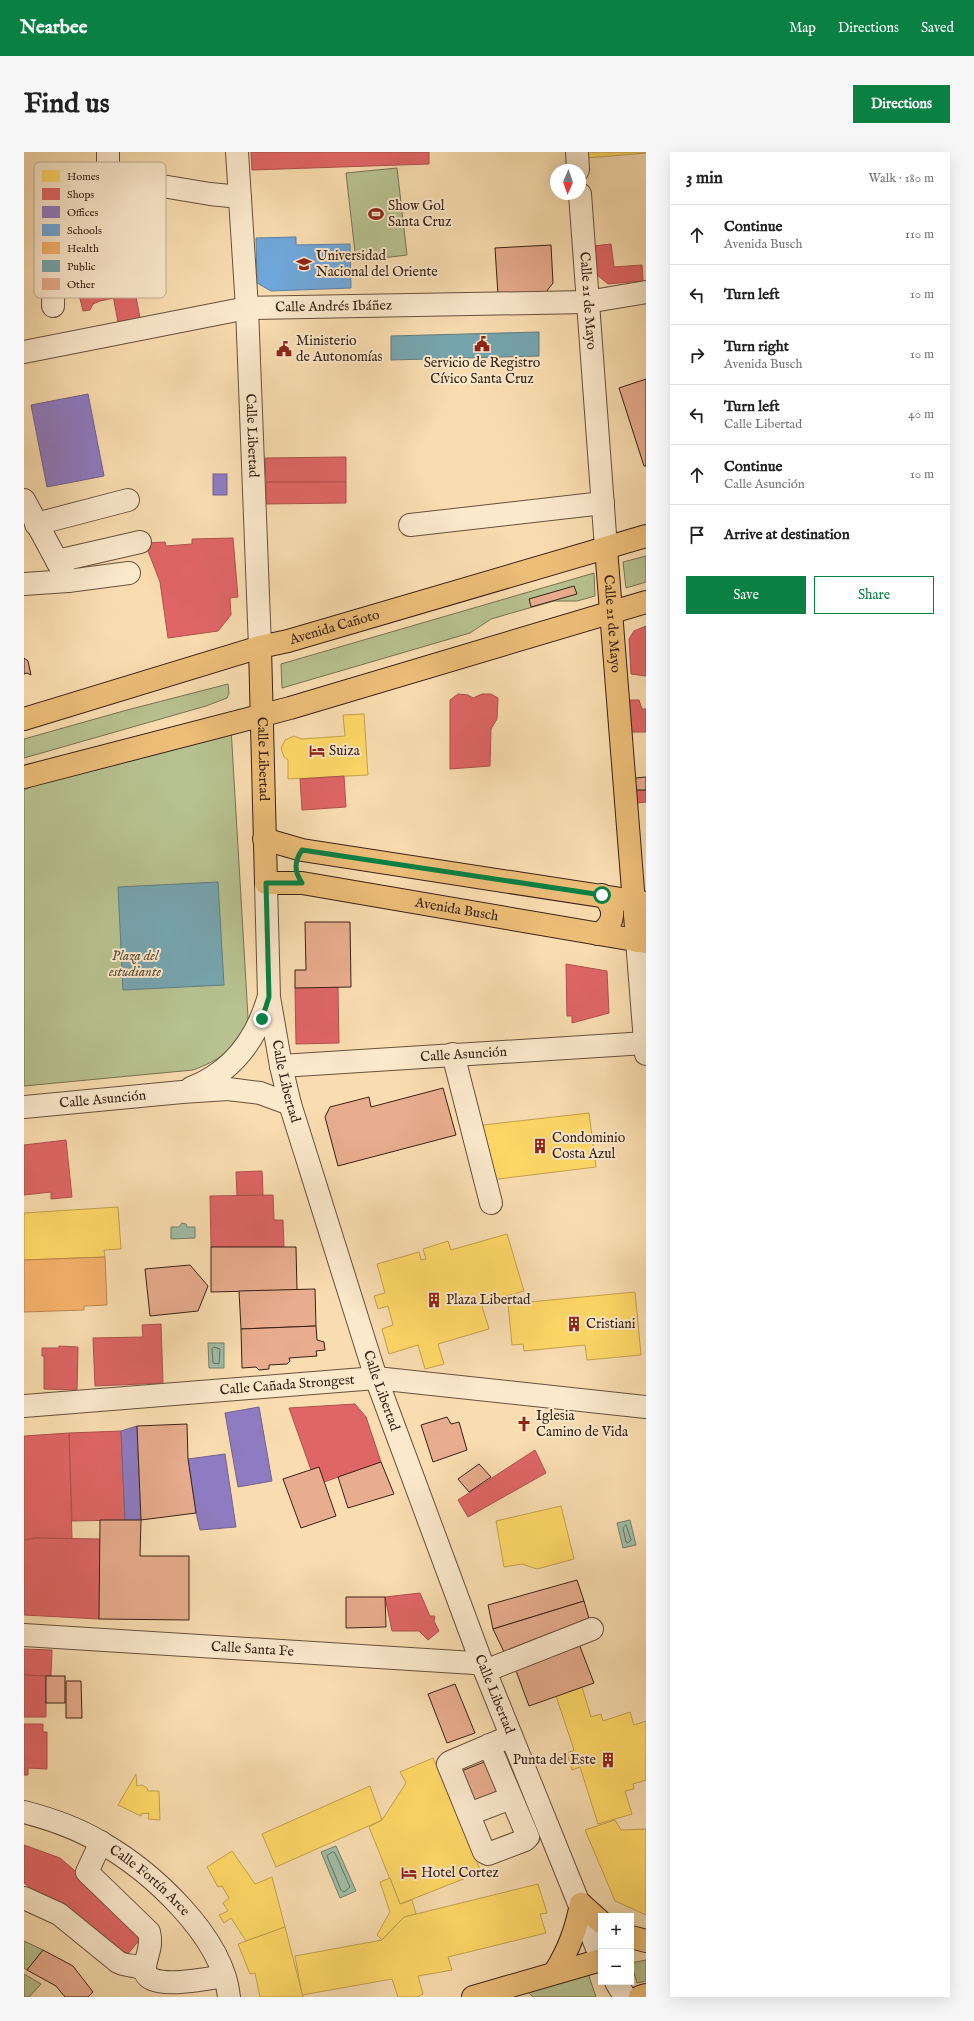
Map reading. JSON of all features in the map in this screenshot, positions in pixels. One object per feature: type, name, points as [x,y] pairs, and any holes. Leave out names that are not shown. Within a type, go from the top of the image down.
[{"type":"main road","name":"Avenida Cañoto","points":[[24,719],[260,647],[288,641],[646,536]]},
{"type":"main road","name":"Calle 21 de Mayo","points":[[606,548],[611,613],[640,902],[641,942]]},
{"type":"main road","points":[[24,777],[263,715],[646,602]]},
{"type":"main road","name":"Calle Libertad","points":[[260,647],[263,715],[264,839],[266,883]]},
{"type":"main road","points":[[264,839],[302,850],[640,902]]},
{"type":"main road","points":[[302,850],[296,863],[298,877],[302,883]]},
{"type":"main road","name":"Avenida Busch","points":[[266,883],[302,883],[641,942]]},
{"type":"main road","points":[[598,934],[605,930],[610,924],[613,916],[612,908],[602,895]]},
{"type":"main road","points":[[581,1904],[598,1919]]},
{"type":"main road","points":[[555,1972],[571,1944],[577,1927],[581,1904]]},
{"type":"main road","points":[[634,1938],[646,1941]]},
{"type":"main road","points":[[634,1951],[646,1948]]},
{"type":"main road","points":[[473,1997],[517,1990],[555,1972],[598,1960]]},
{"type":"main road","points":[[640,1997],[646,1995]]},
{"type":"street","name":"Calle Libertad","points":[[237,152],[247,308],[260,647]]},
{"type":"street","points":[[577,152],[578,164]]},
{"type":"street","points":[[166,187],[240,197]]},
{"type":"street","name":"Calle 21 de Mayo","points":[[580,200],[606,548]]},
{"type":"street","name":"Calle Andrés Ibáñez","points":[[24,352],[247,308],[587,302],[646,292]]},
{"type":"street","points":[[53,298],[53,306]]},
{"type":"street","points":[[24,500],[68,581]]},
{"type":"street","points":[[36,524],[128,500]]},
{"type":"street","points":[[410,525],[603,502]]},
{"type":"street","points":[[57,560],[140,542]]},
{"type":"street","points":[[24,584],[68,581],[123,574],[113,548]]},
{"type":"street","name":"Calle Libertad","points":[[266,883],[269,997],[281,1066],[290,1104],[376,1378],[483,1666],[581,1904],[598,1951]]},
{"type":"street","name":"Calle 21 de Mayo","points":[[641,942],[646,1047]]},
{"type":"street","name":"Calle Asunción","points":[[182,1092],[216,1076],[243,1051],[262,1019],[269,997]]},
{"type":"street","name":"Calle Asunción","points":[[281,1066],[453,1054],[646,1047]]},
{"type":"street","points":[[453,1054],[491,1203]]},
{"type":"street","name":"Calle Asunción","points":[[24,1107],[228,1089],[249,1090],[290,1104]]},
{"type":"street","name":"Calle Cañada Strongest","points":[[24,1406],[376,1378],[646,1407]]},
{"type":"street","name":"Calle Santa Fe","points":[[24,1635],[466,1662],[483,1666],[592,1629]]},
{"type":"street","points":[[488,1745],[527,1839],[488,1854],[484,1852],[448,1764],[488,1745],[511,1736]]},
{"type":"street","points":[[469,1814],[511,1798]]},
{"type":"street","name":"Calle Fortín Arce","points":[[24,1812],[47,1818],[75,1829],[101,1842],[157,1883],[186,1912],[204,1936],[224,1976],[228,1997]]},
{"type":"street","points":[[101,1842],[87,1872],[149,1932],[151,1944],[144,1970]]},
{"type":"street","points":[[24,1898],[59,1914],[118,1962],[128,1966],[139,1966],[144,1970],[148,1978],[163,1982],[194,1981],[224,1976]]},
{"type":"street","points":[[607,1985],[610,1997]]},
{"type":"street","points":[[618,1985],[626,1997]]},
{"type":"green space","name":"Show Gol Santa Cruz","points":[[397,168],[407,255],[356,261],[346,173]]},
{"type":"green space","points":[[646,556],[646,582],[626,588],[623,562]]},
{"type":"green space","points":[[594,573],[595,596],[577,601],[554,601],[491,619],[470,633],[282,688],[281,664]]},
{"type":"green space","points":[[228,684],[229,693],[227,698],[206,706],[24,758],[24,739]]},
{"type":"green space","name":"Plaza del estudiante","points":[[231,728],[248,1017],[246,1027],[241,1036],[228,1051],[220,1057],[193,1070],[24,1086],[24,790],[38,784]]},
{"type":"green space","points":[[24,1941],[43,1950],[27,1970],[24,1968]]},
{"type":"green space","points":[[646,1960],[646,1981],[637,1983],[634,1973],[634,1962]]},
{"type":"green space","points":[[588,1973],[596,1997],[533,1997],[527,1991]]},
{"type":"green space","points":[[24,1974],[41,1984],[29,1997],[24,1997]]},
{"type":"water","points":[[182,1223],[186,1224],[187,1227],[195,1227],[195,1238],[171,1239],[171,1227],[179,1227]]},
{"type":"water","points":[[208,1343],[224,1343],[224,1368],[209,1368]]},
{"type":"water","points":[[630,1520],[636,1545],[623,1548],[617,1523]]},
{"type":"water","points":[[336,1846],[356,1891],[340,1898],[321,1852]]},
{"type":"building: Homes","points":[[587,152],[646,152],[646,153],[587,158]]},
{"type":"building: Homes","points":[[364,714],[368,775],[288,779],[288,760],[284,757],[281,748],[285,740],[294,736],[302,739],[345,736],[343,715]]},
{"type":"building: Homes","name":"Condominio Costa Azul","points":[[589,1113],[596,1167],[490,1180],[483,1125]]},
{"type":"building: Homes","points":[[118,1207],[121,1249],[104,1250],[105,1257],[24,1260],[24,1213]]},
{"type":"building: Homes","name":"Plaza Libertad","points":[[507,1234],[524,1291],[481,1303],[489,1329],[438,1344],[444,1364],[425,1369],[418,1345],[389,1354],[382,1329],[393,1325],[388,1306],[378,1309],[374,1296],[385,1293],[377,1264],[419,1252],[421,1260],[426,1259],[423,1249],[448,1241],[451,1250]]},
{"type":"building: Homes","name":"Cristiani","points":[[635,1292],[641,1355],[587,1360],[585,1345],[524,1351],[523,1344],[512,1345],[508,1304]]},
{"type":"building: Homes","points":[[32,1455],[44,1455],[44,1459],[53,1459],[54,1475],[60,1475],[60,1494],[53,1494],[53,1497],[60,1497],[60,1518],[57,1518],[57,1525],[32,1525],[32,1528],[24,1528],[24,1460],[32,1460]]},
{"type":"building: Homes","points":[[561,1506],[574,1559],[537,1569],[522,1564],[504,1567],[496,1521]]},
{"type":"building: Homes","name":"Punta del Este","points":[[582,1687],[591,1717],[601,1714],[603,1721],[630,1712],[634,1725],[646,1721],[646,1780],[633,1784],[634,1789],[625,1791],[632,1814],[598,1824],[580,1767],[572,1770],[567,1753],[574,1750],[556,1696]]},
{"type":"building: Homes","points":[[433,1758],[481,1872],[400,1904],[369,1827],[382,1820],[406,1783],[400,1772]]},
{"type":"building: Homes","points":[[136,1774],[137,1786],[142,1785],[147,1788],[148,1791],[159,1791],[160,1820],[148,1819],[149,1813],[141,1814],[141,1816],[118,1805]]},
{"type":"building: Homes","points":[[370,1786],[382,1820],[276,1867],[262,1834]]},
{"type":"building: Homes","points":[[615,1820],[621,1830],[646,1829],[646,1915],[615,1901],[585,1830]]},
{"type":"building: Homes","points":[[232,1851],[255,1884],[272,1877],[285,1927],[246,1941],[231,1918],[224,1923],[219,1915],[228,1911],[223,1903],[229,1898],[222,1886],[218,1887],[207,1867]]},
{"type":"building: Homes","points":[[390,1878],[400,1904],[412,1900],[416,1914],[404,1917],[382,1940],[377,1935],[390,1912],[380,1882]]},
{"type":"building: Homes","points":[[538,1884],[547,1913],[540,1914],[546,1933],[448,1957],[452,1970],[418,1976],[423,1994],[417,1997],[398,1997],[392,1979],[302,1995],[295,1956],[382,1940],[404,1917]]},
{"type":"building: Homes","points":[[285,1927],[303,1997],[260,1997],[255,1973],[250,1974],[238,1944]]},
{"type":"building: Shops","points":[[251,152],[429,152],[429,164],[252,170]]},
{"type":"building: Shops","points":[[611,244],[614,267],[642,265],[643,281],[608,284],[596,274],[593,246]]},
{"type":"building: Shops","points":[[80,298],[114,298],[100,301],[93,304],[90,310],[83,311]]},
{"type":"building: Shops","points":[[113,298],[136,298],[140,318],[118,322]]},
{"type":"building: Shops","points":[[346,457],[346,482],[266,482],[265,458]]},
{"type":"building: Shops","points":[[266,482],[346,482],[346,503],[266,504]]},
{"type":"building: Shops","points":[[233,538],[238,597],[230,598],[231,615],[218,631],[168,638],[160,582],[145,543],[165,542],[166,546],[192,544],[192,539]]},
{"type":"building: Shops","points":[[646,626],[646,676],[631,674],[629,639],[634,631]]},
{"type":"building: Shops","points":[[458,694],[468,695],[473,698],[482,694],[491,694],[498,698],[497,719],[491,729],[490,766],[450,769],[450,700]]},
{"type":"building: Shops","points":[[628,700],[639,700],[642,709],[646,709],[646,732],[628,732]]},
{"type":"building: Shops","points":[[344,776],[346,807],[302,810],[300,779]]},
{"type":"building: Shops","points":[[636,790],[646,790],[646,802],[637,803]]},
{"type":"building: Shops","points":[[566,964],[607,971],[609,1013],[572,1023],[572,1016],[567,1016]]},
{"type":"building: Shops","points":[[338,987],[339,1043],[296,1044],[295,988]]},
{"type":"building: Shops","points":[[66,1140],[72,1197],[51,1199],[51,1192],[24,1195],[24,1145]]},
{"type":"building: Shops","points":[[262,1171],[263,1195],[237,1196],[236,1172]]},
{"type":"building: Shops","points":[[273,1195],[274,1220],[283,1220],[284,1247],[211,1247],[210,1196]]},
{"type":"building: Shops","points":[[161,1324],[163,1383],[95,1386],[93,1338],[143,1337],[142,1325]]},
{"type":"building: Shops","points":[[59,1346],[78,1347],[77,1390],[44,1389],[44,1356],[42,1356],[42,1348],[59,1348]]},
{"type":"building: Shops","points":[[355,1404],[366,1417],[381,1462],[324,1482],[319,1467],[311,1470],[289,1408]]},
{"type":"building: Shops","points":[[121,1431],[125,1520],[72,1521],[69,1433]]},
{"type":"building: Shops","points":[[69,1433],[72,1539],[36,1538],[24,1540],[24,1436]]},
{"type":"building: Shops","points":[[535,1450],[546,1473],[468,1517],[458,1500]]},
{"type":"building: Shops","points":[[36,1538],[100,1539],[99,1619],[24,1615],[24,1540]]},
{"type":"building: Shops","points":[[420,1593],[430,1616],[435,1616],[434,1621],[439,1631],[428,1640],[419,1631],[392,1631],[385,1597]]},
{"type":"building: Shops","points":[[24,1649],[52,1650],[51,1676],[24,1675]]},
{"type":"building: Shops","points":[[24,1675],[46,1676],[46,1717],[24,1717]]},
{"type":"building: Shops","points":[[24,1724],[43,1724],[43,1732],[47,1732],[47,1769],[28,1768],[28,1775],[24,1775]]},
{"type":"building: Shops","points":[[24,1845],[60,1858],[146,1932],[122,1961],[24,1883]]},
{"type":"building: Offices","points":[[88,394],[104,476],[47,487],[31,405]]},
{"type":"building: Offices","points":[[213,474],[227,474],[227,495],[213,495]]},
{"type":"building: Offices","points":[[259,1407],[272,1481],[238,1487],[225,1413]]},
{"type":"building: Offices","points":[[137,1426],[141,1520],[125,1520],[121,1431]]},
{"type":"building: Offices","points":[[225,1454],[236,1527],[200,1530],[188,1459]]},
{"type":"building: Schools","name":"Universidad Nacional del Oriente","points":[[296,237],[296,245],[350,244],[351,288],[271,291],[257,283],[256,238]]},
{"type":"building: Health","points":[[105,1257],[107,1305],[84,1306],[84,1310],[24,1312],[24,1260]]},
{"type":"building: Public","points":[[539,332],[539,356],[391,360],[391,336]]},
{"type":"building: Public","points":[[218,882],[224,985],[123,990],[118,887]]},
{"type":"building: Other","points":[[551,245],[553,283],[546,292],[498,295],[495,248]]},
{"type":"building: Other","points":[[646,379],[646,466],[644,466],[619,388]]},
{"type":"building: Other","points":[[574,586],[577,594],[531,607],[529,599]]},
{"type":"building: Other","points":[[24,658],[28,661],[31,675],[27,673],[24,674]]},
{"type":"building: Other","points":[[646,777],[646,790],[636,790],[635,778]]},
{"type":"building: Other","points":[[305,922],[350,922],[351,987],[295,988],[295,970],[306,970]]},
{"type":"building: Other","points":[[443,1088],[456,1135],[338,1166],[325,1117],[330,1107],[369,1097],[371,1107]]},
{"type":"building: Other","points":[[211,1247],[296,1247],[297,1290],[211,1292]]},
{"type":"building: Other","points":[[190,1265],[208,1286],[198,1311],[150,1316],[145,1269]]},
{"type":"building: Other","points":[[315,1289],[316,1326],[241,1329],[239,1291]]},
{"type":"building: Other","points":[[316,1326],[317,1340],[324,1342],[325,1350],[316,1351],[317,1356],[289,1358],[290,1361],[287,1364],[269,1365],[269,1369],[259,1370],[256,1367],[242,1368],[241,1329]]},
{"type":"building: Other","points":[[447,1417],[451,1424],[459,1422],[467,1450],[433,1462],[421,1425]]},
{"type":"building: Other","points":[[187,1424],[188,1459],[196,1513],[141,1520],[137,1426]]},
{"type":"building: Other","points":[[381,1462],[394,1494],[348,1508],[338,1477]]},
{"type":"building: Other","points":[[479,1464],[491,1477],[469,1492],[458,1479]]},
{"type":"building: Other","points":[[319,1467],[336,1516],[301,1528],[283,1479]]},
{"type":"building: Other","points":[[100,1520],[141,1520],[140,1556],[189,1556],[189,1620],[99,1619]]},
{"type":"building: Other","points":[[577,1580],[584,1601],[493,1629],[488,1605]]},
{"type":"building: Other","points":[[346,1597],[385,1597],[386,1627],[346,1628]]},
{"type":"building: Other","points":[[584,1601],[590,1622],[505,1654],[493,1629]]},
{"type":"building: Other","points":[[579,1644],[594,1683],[529,1706],[515,1668]]},
{"type":"building: Other","points":[[46,1676],[65,1676],[65,1703],[46,1703]]},
{"type":"building: Other","points":[[66,1681],[81,1681],[82,1718],[66,1718]]},
{"type":"building: Other","points":[[455,1684],[475,1733],[447,1743],[428,1694]]},
{"type":"building: Other","points":[[494,1758],[507,1788],[471,1803],[459,1772]]},
{"type":"building: Other","points":[[43,1950],[73,1966],[93,1992],[88,1997],[65,1997],[56,1986],[27,1970]]},
{"type":"place","name":"Show Gol Santa Cruz","points":[[376,214]]},
{"type":"place","name":"Universidad Nacional del Oriente","points":[[304,264]]},
{"type":"place","name":"Servicio de Registro Cívico Santa Cruz","points":[[482,344]]},
{"type":"place","name":"Ministerio de Autonomías","points":[[284,349]]},
{"type":"place","name":"Suiza","points":[[317,751]]},
{"type":"place","name":"Condominio Costa Azul","points":[[540,1146]]},
{"type":"place","name":"Plaza Libertad","points":[[434,1300]]},
{"type":"place","name":"Cristiani","points":[[574,1324]]},
{"type":"place","name":"Iglesia Camino de Vida","points":[[524,1424]]},
{"type":"place","name":"Punta del Este","points":[[608,1760]]},
{"type":"place","name":"Hotel Cortez","points":[[409,1873]]},
{"type":"route","points":[[262,1019],[269,997],[266,883],[302,883],[298,877],[296,863],[302,850],[602,895]]}]
